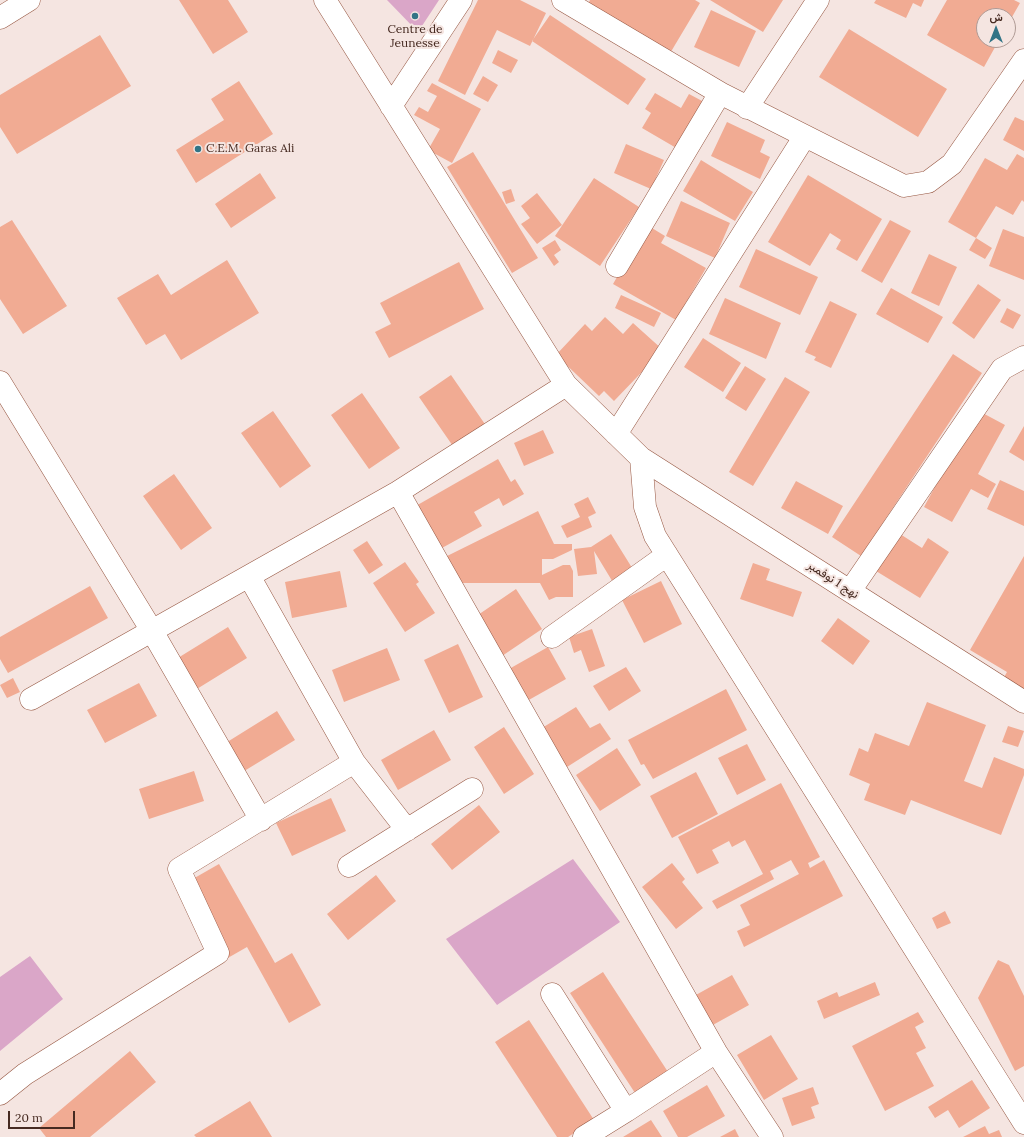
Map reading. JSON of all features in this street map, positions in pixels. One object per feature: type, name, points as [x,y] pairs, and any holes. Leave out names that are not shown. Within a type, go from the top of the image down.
[{"type":"street","points":[[0,18],[29,0]]},
{"type":"street","name":"نهج 1 نوفمبر","points":[[325,0],[566,385],[641,458],[1024,702]]},
{"type":"street","points":[[391,106],[461,0]]},
{"type":"street","points":[[563,0],[747,108],[904,186],[928,182],[952,164],[1024,60]]},
{"type":"street","points":[[747,108],[818,0]]},
{"type":"street","points":[[617,266],[720,93]]},
{"type":"street","points":[[616,434],[805,136]]},
{"type":"street","points":[[850,591],[1002,369],[1024,357]]},
{"type":"street","points":[[0,382],[152,631],[261,820]]},
{"type":"street","points":[[31,699],[398,492],[566,385]]},
{"type":"street","points":[[641,458],[645,507],[655,536],[1024,1123]]},
{"type":"street","points":[[398,492],[716,1052],[772,1137]]},
{"type":"street","points":[[552,637],[667,555]]},
{"type":"street","points":[[249,576],[354,762],[406,830]]},
{"type":"street","points":[[0,1094],[25,1074],[218,953],[179,869],[354,762]]},
{"type":"street","points":[[350,866],[472,789]]},
{"type":"street","points":[[552,994],[626,1111]]},
{"type":"street","points":[[584,1137],[716,1052]]},
{"type":"shaded area","name":"Centre de Jeunesse","points":[[387,0],[439,0],[418,32]]},
{"type":"shaded area","points":[[573,859],[620,922],[497,1005],[446,939]]},
{"type":"shaded area","points":[[30,956],[63,999],[0,1051],[0,977]]},
{"type":"building","points":[[179,0],[228,0],[248,32],[213,54]]},
{"type":"building","points":[[478,0],[520,0],[546,13],[530,46],[497,30],[465,95],[438,81]]},
{"type":"building","points":[[590,0],[695,0],[700,3],[669,55],[587,6]]},
{"type":"building","points":[[710,0],[783,0],[763,32]]},
{"type":"building","points":[[876,0],[924,0],[921,7],[913,3],[906,18],[874,3]]},
{"type":"building","points":[[947,0],[1014,0],[1020,3],[1016,10],[1016,8],[976,8],[976,48],[995,48],[984,67],[927,35]]},
{"type":"building","points":[[711,10],[756,31],[739,67],[694,47]]},
{"type":"building","points":[[550,15],[646,79],[628,105],[532,41]]},
{"type":"building","points":[[849,29],[947,89],[918,137],[819,77]]},
{"type":"building","points":[[100,35],[131,86],[17,154],[0,127],[0,95]]},
{"type":"building","points":[[498,50],[518,60],[511,73],[492,63]]},
{"type":"building","points":[[483,76],[498,85],[488,102],[473,94]]},
{"type":"building","points":[[239,81],[273,134],[196,183],[176,150],[224,120],[211,99]]},
{"type":"building","points":[[432,83],[481,109],[452,163],[428,150],[440,129],[414,115],[419,107],[428,112],[437,96],[427,91]]},
{"type":"building","points":[[655,93],[681,108],[689,94],[704,102],[678,149],[642,128],[651,113],[645,109]]},
{"type":"building","points":[[1015,117],[1024,121],[1024,151],[1003,140]]},
{"type":"building","points":[[727,122],[765,140],[760,152],[770,157],[760,179],[711,156]]},
{"type":"building","points":[[626,144],[664,160],[651,189],[614,173]]},
{"type":"building","points":[[473,152],[538,258],[512,273],[447,167]]},
{"type":"building","points":[[1017,154],[1024,158],[1024,202],[1022,200],[1013,215],[996,206],[976,238],[948,222],[985,158],[1007,170]]},
{"type":"building","points":[[701,160],[753,192],[735,221],[683,191]]},
{"type":"building","points":[[260,173],[276,198],[231,228],[215,204]]},
{"type":"building","points":[[808,175],[882,219],[857,261],[836,249],[841,240],[830,233],[810,266],[768,242]]},
{"type":"building","points":[[594,178],[639,207],[600,266],[555,236]]},
{"type":"building","points":[[511,189],[515,201],[506,204],[502,192]]},
{"type":"building","points":[[537,193],[562,225],[537,244],[521,224],[530,218],[521,206]]},
{"type":"building","points":[[681,201],[730,223],[715,258],[666,236]]},
{"type":"building","points":[[12,220],[67,306],[23,334],[0,299],[0,227]]},
{"type":"building","points":[[890,220],[911,231],[882,283],[861,271]]},
{"type":"building","points":[[647,225],[665,236],[661,243],[706,268],[676,320],[613,284]]},
{"type":"building","points":[[1003,229],[1024,237],[1024,280],[989,266]]},
{"type":"building","points":[[976,238],[992,248],[985,259],[969,250]]},
{"type":"building","points":[[555,240],[561,250],[554,255],[559,262],[554,266],[542,248]]},
{"type":"building","points":[[756,249],[818,277],[800,315],[739,287]]},
{"type":"building","points":[[929,254],[957,267],[939,306],[911,293]]},
{"type":"building","points":[[227,260],[259,313],[181,360],[165,334],[146,345],[117,298],[158,274],[171,295]]},
{"type":"building","points":[[459,262],[484,309],[389,358],[375,332],[391,324],[380,303]]},
{"type":"building","points":[[978,284],[1001,300],[974,339],[952,323]]},
{"type":"building","points":[[891,288],[943,317],[928,343],[876,314]]},
{"type":"building","points":[[621,295],[661,313],[654,327],[615,308]]},
{"type":"building","points":[[725,298],[781,323],[766,359],[709,334]]},
{"type":"building","points":[[830,301],[857,314],[831,368],[814,360],[816,357],[805,352]]},
{"type":"building","points":[[1007,308],[1021,315],[1013,329],[1000,322]]},
{"type":"building","points":[[605,317],[623,334],[633,323],[663,350],[614,401],[604,391],[599,396],[556,355],[585,324],[592,331]]},
{"type":"building","points":[[703,338],[741,363],[723,392],[684,367]]},
{"type":"building","points":[[953,354],[982,373],[861,556],[832,537]]},
{"type":"building","points":[[745,366],[766,379],[746,411],[725,398]]},
{"type":"building","points":[[451,375],[489,430],[457,452],[419,397]]},
{"type":"building","points":[[785,377],[810,392],[753,486],[729,472]]},
{"type":"building","points":[[362,393],[400,448],[369,469],[331,415]]},
{"type":"building","points":[[977,410],[1005,425],[978,474],[996,484],[988,498],[971,489],[952,522],[924,507]]},
{"type":"building","points":[[273,411],[311,466],[280,488],[241,433]]},
{"type":"building","points":[[1024,426],[1024,461],[1009,452]]},
{"type":"building","points":[[543,430],[554,453],[524,466],[514,443]]},
{"type":"building","points":[[498,459],[511,482],[515,479],[524,494],[503,506],[499,498],[474,512],[482,526],[431,554],[407,511]]},
{"type":"building","points":[[174,474],[212,528],[181,550],[143,496]]},
{"type":"building","points":[[1000,480],[1024,491],[1024,526],[987,509]]},
{"type":"building","points":[[796,481],[843,506],[828,534],[781,508]]},
{"type":"building","points":[[588,497],[596,513],[588,517],[592,527],[567,538],[561,526],[580,517],[574,504]]},
{"type":"building","points":[[538,511],[554,544],[572,544],[572,550],[553,559],[542,559],[542,575],[563,565],[570,565],[573,571],[573,597],[556,597],[549,600],[540,583],[452,583],[441,559]]},
{"type":"building","points":[[611,534],[634,571],[614,584],[594,551],[597,574],[578,576],[574,549],[591,547]]},
{"type":"building","points":[[900,534],[922,548],[928,538],[949,552],[920,598],[876,571]]},
{"type":"building","points":[[367,541],[383,565],[369,574],[353,550]]},
{"type":"building","points":[[1024,556],[1024,691],[1003,679],[1007,672],[970,650]]},
{"type":"building","points":[[405,562],[419,582],[416,584],[435,613],[405,632],[373,583]]},
{"type":"building","points":[[753,563],[770,569],[766,580],[802,592],[793,617],[740,599]]},
{"type":"building","points":[[340,571],[347,607],[292,618],[285,582]]},
{"type":"building","points":[[661,581],[682,624],[644,643],[622,600]]},
{"type":"building","points":[[90,586],[108,618],[8,673],[0,659],[0,637]]},
{"type":"building","points":[[516,589],[542,629],[502,656],[475,617]]},
{"type":"building","points":[[838,618],[870,641],[853,665],[821,641]]},
{"type":"building","points":[[228,627],[247,658],[192,692],[173,661]]},
{"type":"building","points":[[592,629],[605,666],[589,672],[581,650],[574,653],[569,637]]},
{"type":"building","points":[[458,644],[483,697],[449,713],[424,660]]},
{"type":"building","points":[[548,647],[566,679],[527,701],[509,669]]},
{"type":"building","points":[[387,648],[400,680],[344,702],[332,670]]},
{"type":"building","points":[[626,667],[641,691],[609,711],[593,686]]},
{"type":"building","points":[[13,678],[20,692],[7,698],[0,685]]},
{"type":"building","points":[[139,683],[157,716],[105,743],[87,710]]},
{"type":"building","points":[[726,689],[747,730],[653,779],[644,764],[641,765],[628,740]]},
{"type":"building","points":[[927,702],[986,725],[964,781],[982,788],[994,757],[1024,769],[1024,775],[1001,835],[911,800],[905,815],[864,800],[870,784],[849,775],[859,748],[868,752],[875,733],[909,746]]},
{"type":"building","points":[[576,707],[590,728],[600,723],[611,739],[567,767],[542,728]]},
{"type":"building","points":[[277,711],[295,740],[241,773],[224,744]]},
{"type":"building","points":[[1008,726],[1024,731],[1018,747],[1002,742]]},
{"type":"building","points":[[504,727],[534,774],[504,794],[474,747]]},
{"type":"building","points":[[434,730],[451,760],[398,790],[381,760]]},
{"type":"building","points":[[747,744],[766,780],[737,795],[718,758]]},
{"type":"building","points":[[617,748],[641,785],[600,811],[576,775]]},
{"type":"building","points":[[194,771],[204,801],[149,819],[139,789]]},
{"type":"building","points":[[696,772],[718,814],[672,838],[650,796]]},
{"type":"building","points":[[781,783],[820,857],[808,863],[810,868],[824,860],[843,896],[744,947],[737,931],[750,925],[740,905],[799,874],[791,860],[770,871],[774,879],[717,909],[712,901],[763,874],[745,840],[732,847],[729,841],[712,850],[719,863],[697,874],[678,837]]},
{"type":"building","points":[[331,798],[346,831],[292,856],[276,823]]},
{"type":"building","points":[[479,805],[500,832],[452,870],[431,844]]},
{"type":"building","points":[[672,863],[685,879],[682,882],[703,908],[676,929],[642,887]]},
{"type":"building","points":[[219,864],[275,963],[292,953],[321,1005],[289,1023],[247,947],[226,959],[184,884]]},
{"type":"building","points":[[376,875],[396,901],[348,940],[327,914]]},
{"type":"building","points":[[945,911],[951,923],[937,929],[932,918]]},
{"type":"building","points":[[998,960],[1009,965],[1024,996],[1024,1066],[1015,1071],[978,998]]},
{"type":"building","points":[[603,972],[668,1072],[635,1093],[570,993]]},
{"type":"building","points":[[732,975],[749,1005],[711,1026],[694,996]]},
{"type":"building","points":[[875,982],[880,995],[824,1019],[817,1001],[837,992],[839,997]]},
{"type":"building","points":[[918,1012],[924,1022],[915,1027],[926,1048],[916,1053],[934,1086],[885,1111],[852,1046]]},
{"type":"building","points":[[529,1020],[594,1120],[568,1137],[557,1137],[495,1042]]},
{"type":"building","points":[[771,1035],[798,1079],[764,1100],[737,1055]]},
{"type":"building","points":[[130,1051],[156,1082],[90,1137],[46,1137],[39,1128]]},
{"type":"building","points":[[972,1080],[990,1108],[959,1128],[948,1110],[935,1118],[928,1107]]},
{"type":"building","points":[[707,1085],[725,1116],[687,1137],[678,1137],[663,1111]]},
{"type":"building","points":[[813,1087],[819,1104],[811,1107],[815,1118],[792,1126],[782,1098]]},
{"type":"building","points":[[250,1101],[272,1137],[196,1137],[194,1135]]},
{"type":"building","points":[[651,1120],[662,1137],[623,1137]]},
{"type":"building","points":[[985,1126],[989,1134],[999,1130],[1002,1137],[963,1137]]},
{"type":"building","points":[[735,1129],[739,1137],[720,1137]]},
{"type":"place","name":"Centre de Jeunesse","points":[[415,16]]},
{"type":"place","name":"C.E.M. Garas Ali","points":[[198,149]]}]
